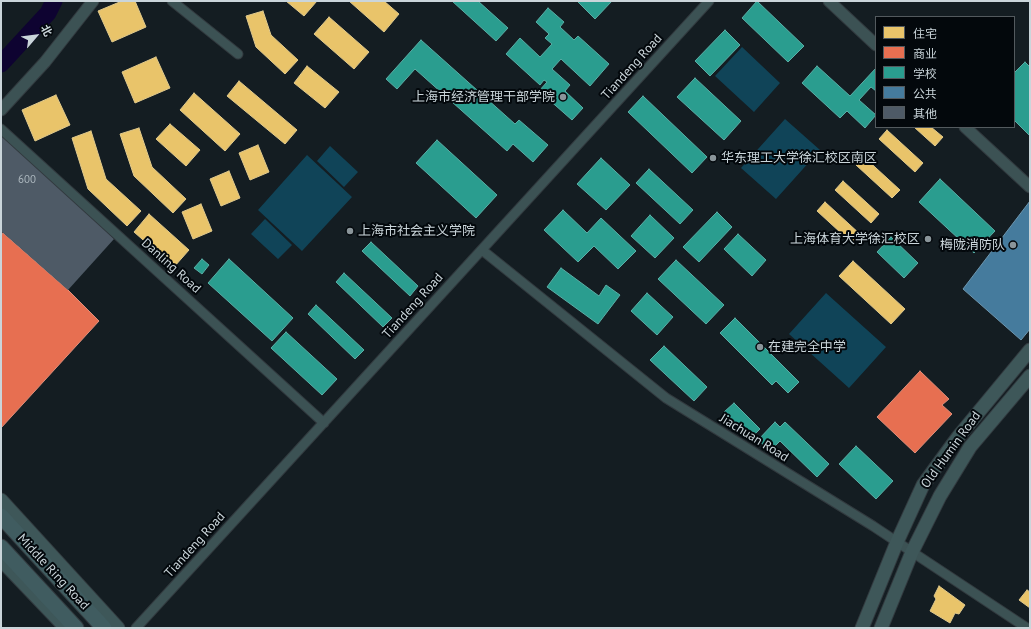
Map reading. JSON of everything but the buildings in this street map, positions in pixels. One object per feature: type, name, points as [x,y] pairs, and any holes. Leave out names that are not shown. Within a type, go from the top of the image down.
[{"type":"highway","name":"Middle Ring Road","points":[[1,516],[104,628]]},
{"type":"highway","name":"Middle Ring Road","points":[[1,547],[76,628]]},
{"type":"main road","name":"Old Humin Road","points":[[862,628],[897,542],[923,485],[958,437],[1030,350]]},
{"type":"main road","name":"Old Humin Road","points":[[881,628],[912,552],[940,496],[970,447],[1030,376]]},
{"type":"main road","points":[[1,500],[118,628]]},
{"type":"main road","points":[[1,560],[66,628]]},
{"type":"street","points":[[1,110],[50,56],[93,1]]},
{"type":"street","points":[[172,1],[238,54]]},
{"type":"street","name":"Tiandeng Road","points":[[136,628],[709,1]]},
{"type":"street","points":[[829,1],[875,44]]},
{"type":"street","name":"Danling Road","points":[[1,128],[324,423]]},
{"type":"street","points":[[966,128],[1030,187]]},
{"type":"street","name":"Jiachuan Road","points":[[482,250],[666,398],[897,542],[1027,628]]},
{"type":"shaded area","points":[[742,47],[780,83],[754,112],[715,76]]},
{"type":"shaded area","points":[[785,119],[820,150],[776,199],[741,168]]},
{"type":"shaded area","points":[[330,146],[358,172],[344,187],[317,161]]},
{"type":"shaded area","points":[[307,155],[352,197],[302,251],[258,210]]},
{"type":"shaded area","points":[[265,219],[292,245],[278,259],[251,234]]},
{"type":"shaded area","points":[[826,293],[886,347],[849,388],[789,334]]},
{"type":"waterway","points":[[1,64],[48,13],[54,1]]},
{"type":"place","name":"上海市经济管理干部学院","points":[[563,97]]},
{"type":"place","name":"华东理工大学徐汇校区南区","points":[[713,158]]},
{"type":"place","name":"上海市社会主义学院","points":[[350,231]]},
{"type":"place","name":"上海体育大学徐汇校区","points":[[928,239]]},
{"type":"place","name":"梅陇消防队","points":[[1013,245]]},
{"type":"place","name":"在建完全中学","points":[[760,347]]}]
